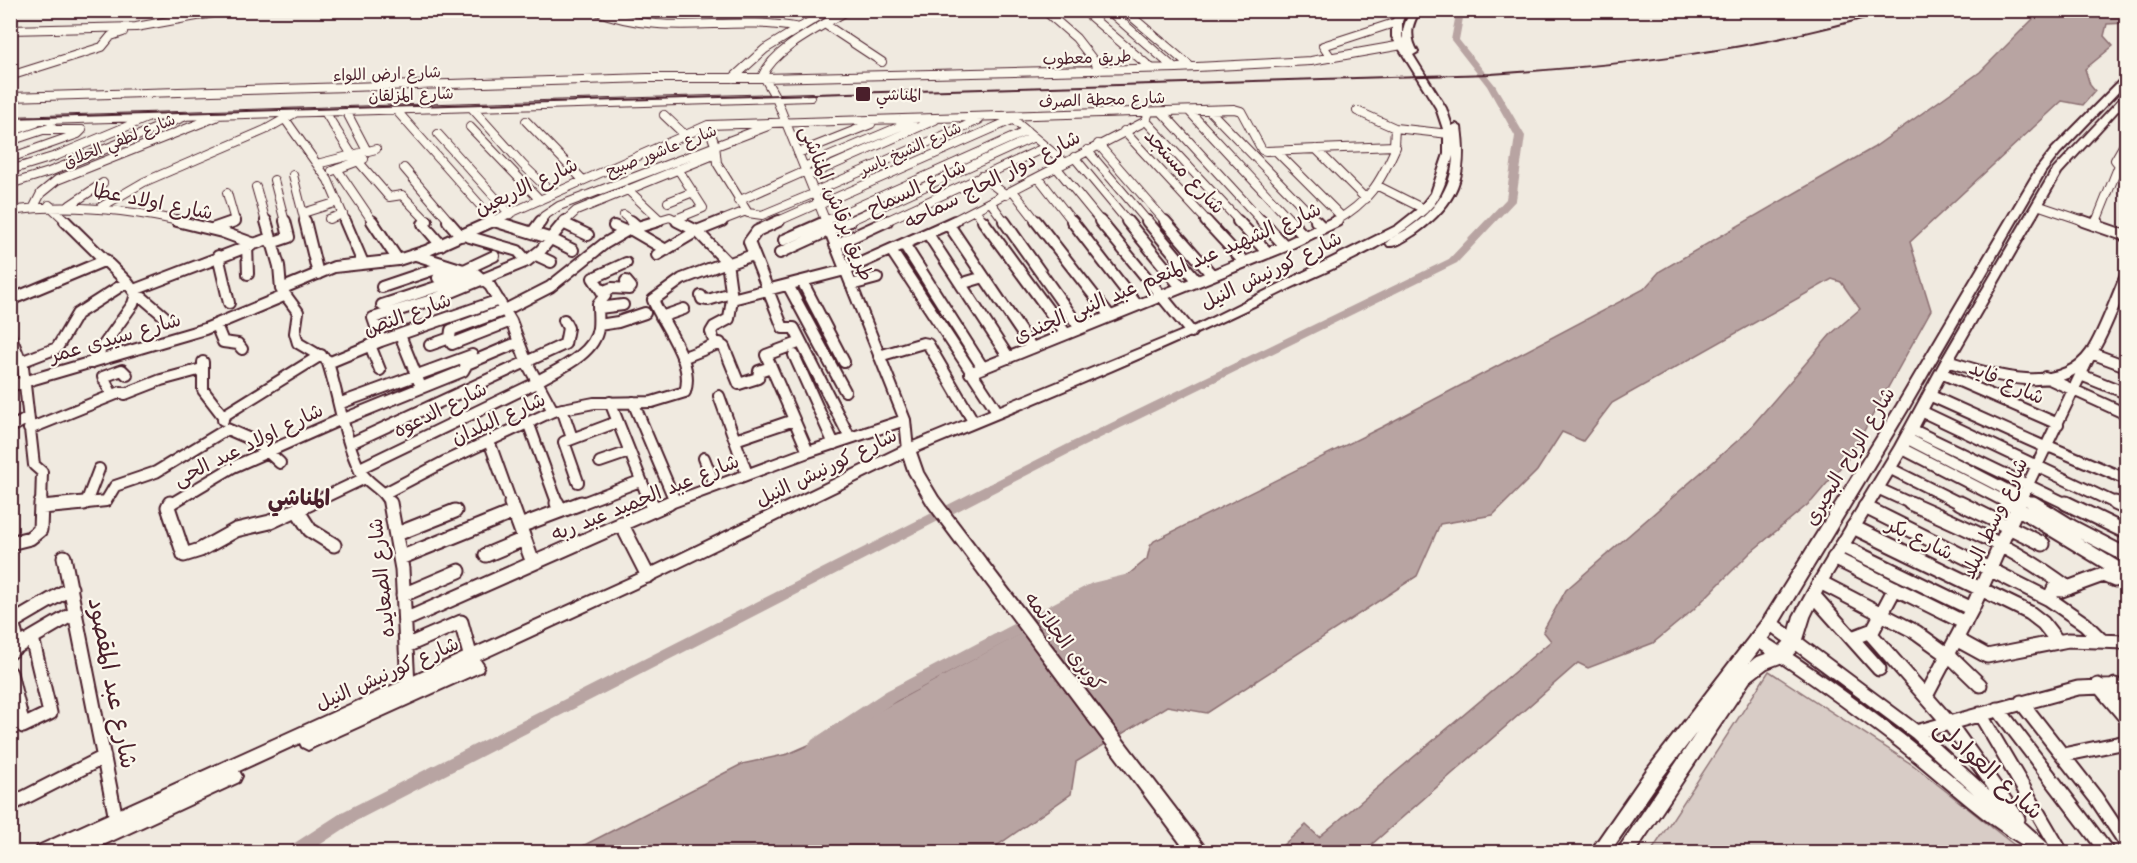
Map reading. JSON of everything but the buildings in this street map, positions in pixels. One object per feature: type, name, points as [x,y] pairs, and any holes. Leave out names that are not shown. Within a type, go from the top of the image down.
[{"type":"main road","points":[[1397,22],[1402,10]]},
{"type":"main road","points":[[1407,49],[1407,27],[1417,10]]},
{"type":"main road","name":"شارع كورنيش النيل","points":[[1178,342],[1191,332],[1435,215],[1447,199],[1460,156],[1458,132],[1440,95],[1397,37],[1397,22]]},
{"type":"main road","name":"شارع الرياح البحيرى","points":[[1600,852],[1652,777],[1770,622],[1902,408],[2040,171],[2056,151],[2125,82]]},
{"type":"main road","name":"شارع كورنيش النيل","points":[[69,852],[373,707],[408,686],[909,454],[1287,296],[1413,226],[1436,194],[1447,168],[1449,134],[1440,95]]},
{"type":"main road","name":"شارع الرياح البحيرى","points":[[1625,852],[1744,676],[1761,663],[1782,656],[1795,640],[1816,589],[1889,468],[1944,367],[2062,164],[2127,97]]},
{"type":"main road","name":"شارع كورنيش النيل","points":[[44,852],[657,582],[973,421],[1049,395]]},
{"type":"main road","name":"كوبرى الجلاتمه","points":[[909,454],[924,486],[1198,852]]},
{"type":"street","points":[[10,30],[136,27],[230,10]]},
{"type":"street","points":[[594,10],[619,21],[669,26],[744,23],[800,28]]},
{"type":"street","points":[[737,78],[765,49],[829,10]]},
{"type":"street","points":[[770,87],[763,71],[774,58],[848,10]]},
{"type":"street","points":[[1044,10],[1076,38],[1101,70]]},
{"type":"street","points":[[1083,10],[1151,69]]},
{"type":"street","points":[[1108,10],[1174,68]]},
{"type":"street","points":[[1124,10],[1191,67]]},
{"type":"street","points":[[1331,58],[1323,46],[1397,22]]},
{"type":"street","points":[[826,25],[882,62]]},
{"type":"street","points":[[10,76],[102,47],[111,36],[136,27]]},
{"type":"street","name":"طريق معطوب","points":[[770,87],[1287,63],[1407,49]]},
{"type":"street","name":"شارع ارض اللواء","points":[[10,97],[648,78],[755,78],[770,87]]},
{"type":"street","name":"شارع المزلقان","points":[[10,121],[471,107],[770,87],[811,97]]},
{"type":"street","name":"طريق برقاش, المناشى","points":[[770,87],[781,123],[806,171],[905,420],[909,454]]},
{"type":"street","points":[[471,107],[523,165],[553,194]]},
{"type":"street","points":[[396,110],[494,221],[551,239],[573,250]]},
{"type":"street","points":[[1209,110],[1323,228]]},
{"type":"street","name":"شارع محطة الصرف","points":[[781,123],[984,117],[1147,117],[1162,112],[1239,110],[1262,150],[1276,151]]},
{"type":"street","points":[[346,111],[363,155]]},
{"type":"street","points":[[1189,111],[1305,237]]},
{"type":"street","points":[[1356,111],[1395,128],[1449,134]]},
{"type":"street","points":[[101,207],[144,182],[285,119],[295,112]]},
{"type":"street","points":[[325,112],[363,155],[389,196],[402,195],[427,220],[423,224],[441,245]]},
{"type":"street","points":[[1162,112],[1285,246]]},
{"type":"street","points":[[10,184],[59,168],[191,114]]},
{"type":"street","name":"شارع لطفي الحلاق","points":[[34,207],[41,193],[57,180],[225,114]]},
{"type":"street","points":[[664,115],[684,134]]},
{"type":"street","points":[[10,170],[121,131],[153,116]]},
{"type":"street","points":[[708,125],[716,150],[717,163],[738,201],[750,214],[762,215],[984,117]]},
{"type":"street","points":[[1147,117],[1268,253]]},
{"type":"street","name":"شارع دوار الحاج سماحه","points":[[701,296],[704,300],[708,300],[767,290],[845,270],[976,212],[1147,117]]},
{"type":"street","points":[[806,171],[941,118]]},
{"type":"street","points":[[1012,118],[1046,147],[1191,332]]},
{"type":"street","name":"شارع الشيخ ياسر","points":[[753,255],[749,242],[757,231],[1012,118]]},
{"type":"street","points":[[10,141],[71,119]]},
{"type":"street","points":[[285,119],[323,173],[338,202],[363,263]]},
{"type":"street","points":[[738,201],[919,119]]},
{"type":"street","points":[[10,132],[43,120]]},
{"type":"street","points":[[797,150],[879,120]]},
{"type":"street","points":[[526,121],[583,180]]},
{"type":"street","name":"شارع الاربعين","points":[[283,292],[318,274],[340,266],[398,260],[416,255],[708,125],[781,123]]},
{"type":"street","name":"شارع عاشور صبيح","points":[[532,233],[544,216],[559,206],[716,150],[781,123]]},
{"type":"street","points":[[10,165],[116,126]]},
{"type":"street","points":[[470,127],[540,200]]},
{"type":"street","name":"شارع الشهيد عبد المنعم عبد النبى الجندى","points":[[970,373],[1268,253],[1323,228],[1342,217],[1378,186],[1395,146],[1395,128]]},
{"type":"street","points":[[11,153],[78,134],[82,130],[45,130]]},
{"type":"street","name":"شارع مستجد","points":[[1124,131],[1244,262]]},
{"type":"street","points":[[797,150],[832,132]]},
{"type":"street","points":[[438,134],[510,214]]},
{"type":"street","points":[[780,253],[827,226],[1030,134]]},
{"type":"street","points":[[2095,225],[2119,165],[2115,160],[2127,141]]},
{"type":"street","points":[[1098,144],[1212,275]]},
{"type":"street","points":[[1276,151],[1395,146]]},
{"type":"street","name":"شارع السماح","points":[[835,245],[1046,147]]},
{"type":"street","points":[[1316,149],[1365,199]]},
{"type":"street","points":[[382,305],[528,261],[576,211],[678,169],[716,150]]},
{"type":"street","points":[[1088,150],[1197,281]]},
{"type":"street","points":[[1276,151],[1342,217]]},
{"type":"street","points":[[317,164],[363,155]]},
{"type":"street","points":[[323,173],[337,169],[363,155]]},
{"type":"street","points":[[1074,157],[1181,287]]},
{"type":"street","points":[[404,168],[462,236],[518,251],[528,261]]},
{"type":"street","points":[[337,169],[398,260]]},
{"type":"street","points":[[676,219],[703,208],[678,169]]},
{"type":"street","points":[[293,175],[318,274]]},
{"type":"street","points":[[981,176],[1010,193],[1110,316]]},
{"type":"street","points":[[1038,177],[1137,305]]},
{"type":"street","points":[[91,363],[135,294],[250,244],[289,237],[274,180]]},
{"type":"street","points":[[69,205],[103,183]]},
{"type":"street","points":[[1378,186],[1424,209]]},
{"type":"street","points":[[256,187],[279,266],[283,292],[298,312],[295,339],[325,359],[363,473]]},
{"type":"street","points":[[627,189],[660,220]]},
{"type":"street","points":[[668,202],[693,192]]},
{"type":"street","points":[[212,230],[236,220],[227,193]]},
{"type":"street","points":[[303,213],[338,202]]},
{"type":"street","points":[[991,203],[1080,328]]},
{"type":"street","points":[[49,205],[106,260],[135,294],[164,316]]},
{"type":"street","name":"شارع اولاد عطا","points":[[11,210],[49,205],[101,207],[212,230],[250,244]]},
{"type":"street","points":[[2037,205],[2127,236]]},
{"type":"street","points":[[10,218],[11,210]]},
{"type":"street","points":[[624,215],[631,229],[661,252],[697,231],[746,211]]},
{"type":"street","points":[[976,212],[1066,334]]},
{"type":"street","points":[[329,219],[343,214]]},
{"type":"street","points":[[430,345],[450,338],[452,330],[505,310],[559,282],[604,243],[631,229],[670,217],[697,231],[727,263],[732,296],[729,319],[714,327],[711,332],[714,341],[724,347],[739,384],[759,378],[759,371],[771,367]]},
{"type":"street","points":[[563,223],[588,235]]},
{"type":"street","points":[[949,225],[1032,348]]},
{"type":"street","points":[[614,226],[631,229]]},
{"type":"street","points":[[784,240],[827,226]]},
{"type":"street","points":[[928,234],[1009,358]]},
{"type":"street","points":[[248,274],[250,244]]},
{"type":"street","points":[[904,244],[982,368]]},
{"type":"street","points":[[891,250],[997,411]]},
{"type":"street","points":[[416,255],[481,277],[512,321],[536,382],[558,410],[572,438]]},
{"type":"street","points":[[536,255],[550,262]]},
{"type":"street","points":[[653,300],[682,279],[753,255],[784,328],[794,328],[850,438]]},
{"type":"street","points":[[218,256],[230,303]]},
{"type":"street","points":[[438,278],[494,256]]},
{"type":"street","points":[[10,300],[106,260]]},
{"type":"street","points":[[626,263],[594,277],[605,297],[598,304],[598,325],[618,322],[645,313]]},
{"type":"street","points":[[382,287],[447,265]]},
{"type":"street","points":[[796,272],[844,362]]},
{"type":"street","name":"شارع وسط البلد","points":[[1926,696],[1972,609],[2020,501],[2091,352],[2122,298],[2127,276]]},
{"type":"street","points":[[381,341],[373,318],[432,300],[481,277]]},
{"type":"street","points":[[967,282],[984,277]]},
{"type":"street","points":[[851,285],[877,278]]},
{"type":"street","points":[[602,292],[612,288],[629,289],[631,287],[626,281]]},
{"type":"street","points":[[15,360],[57,348],[77,314],[127,282]]},
{"type":"street","points":[[788,285],[845,391]]},
{"type":"street","points":[[646,291],[653,300],[682,358],[720,343]]},
{"type":"street","name":"شارع سيدى عمر","points":[[10,386],[216,325],[283,292]]},
{"type":"street","name":"شارع النص","points":[[223,416],[325,359],[499,300]]},
{"type":"street","points":[[599,308],[623,305]]},
{"type":"street","points":[[661,317],[684,309]]},
{"type":"street","points":[[351,442],[565,344],[568,328],[564,320]]},
{"type":"street","points":[[454,346],[485,338],[484,332],[512,321]]},
{"type":"street","points":[[216,325],[223,342],[238,344],[242,349]]},
{"type":"street","name":"شارع الدعوه","points":[[169,503],[186,556],[236,530],[270,522],[297,510],[439,430],[536,382],[586,350],[594,340],[598,325]]},
{"type":"street","points":[[10,335],[15,360],[24,381],[34,465],[42,472],[40,530],[30,538],[10,543]]},
{"type":"street","points":[[400,335],[422,387]]},
{"type":"street","name":"شارع اولاد عبد الحى","points":[[169,503],[270,449],[463,371],[468,363],[519,342]]},
{"type":"street","points":[[801,342],[767,354],[808,452]]},
{"type":"street","points":[[879,356],[924,343],[928,344],[973,421]]},
{"type":"street","points":[[370,345],[380,370]]},
{"type":"street","points":[[1944,367],[1998,375],[2045,377],[2062,375],[2074,369],[2085,362],[2091,352],[2127,366]]},
{"type":"street","points":[[341,403],[472,355]]},
{"type":"street","points":[[794,355],[834,444]]},
{"type":"street","name":"شارع البلدان","points":[[385,493],[528,422],[558,410],[610,402],[652,402],[686,392],[689,383],[682,358]]},
{"type":"street","points":[[10,428],[121,392],[125,394],[203,365],[203,390],[223,416],[227,429]]},
{"type":"street","name":"شارع فايد","points":[[1944,367],[2058,424]]},
{"type":"street","points":[[112,395],[103,377],[123,370],[127,375]]},
{"type":"street","points":[[2081,375],[2127,393]]},
{"type":"street","points":[[2045,377],[2073,392],[2127,414]]},
{"type":"street","points":[[1929,395],[2127,479]]},
{"type":"street","points":[[719,396],[747,474]]},
{"type":"street","points":[[610,402],[653,509]]},
{"type":"street","points":[[633,402],[675,501]]},
{"type":"street","points":[[1921,411],[2127,508]]},
{"type":"street","points":[[735,440],[794,420]]},
{"type":"street","name":"شارع عبد الحميد عبد ربه","points":[[405,620],[653,509],[808,452],[905,420]]},
{"type":"street","points":[[528,422],[560,511]]},
{"type":"street","points":[[578,482],[564,442],[617,422]]},
{"type":"street","points":[[421,431],[434,425],[439,430]]},
{"type":"street","points":[[227,429],[258,440],[270,449],[280,463]]},
{"type":"street","points":[[42,507],[108,500],[115,486],[156,472],[227,429]]},
{"type":"street","points":[[1906,438],[2028,484],[2127,532]]},
{"type":"street","points":[[1906,438],[2020,501],[2126,572],[2115,580],[2101,575],[2068,588],[2054,589],[2049,599]]},
{"type":"street","points":[[489,441],[533,562]]},
{"type":"street","points":[[600,462],[629,452]]},
{"type":"street","points":[[704,458],[715,486]]},
{"type":"street","points":[[1889,468],[2043,544]]},
{"type":"street","points":[[86,503],[99,469]]},
{"type":"street","name":"شارع الصعايده","points":[[363,473],[390,500],[400,558],[408,686]]},
{"type":"street","points":[[520,526],[640,481]]},
{"type":"street","points":[[1877,488],[2000,546],[2045,570],[2068,588]]},
{"type":"street","points":[[1865,507],[2049,599],[2085,624],[2101,640]]},
{"type":"street","points":[[297,510],[310,530],[334,545]]},
{"type":"street","points":[[2069,532],[2080,510]]},
{"type":"street","points":[[397,534],[456,511]]},
{"type":"street","points":[[400,558],[514,512]]},
{"type":"street","points":[[621,523],[648,576]]},
{"type":"street","name":"شارع بكر","points":[[1853,527],[2038,618],[2058,642]]},
{"type":"street","points":[[2069,532],[2127,555]]},
{"type":"street","points":[[486,555],[524,539]]},
{"type":"street","points":[[1838,552],[1895,588],[1965,623]]},
{"type":"street","points":[[1838,552],[1972,609]]},
{"type":"street","name":"شارع عبد المقصود","points":[[64,557],[117,819]]},
{"type":"street","points":[[403,595],[459,571]]},
{"type":"street","points":[[12,631],[71,588]]},
{"type":"street","points":[[1852,638],[1876,627],[1895,588]]},
{"type":"street","points":[[1816,589],[1882,614],[1920,634],[1948,654],[1980,685]]},
{"type":"street","points":[[1816,589],[1852,638],[1879,669]]},
{"type":"street","points":[[12,631],[32,638],[76,612]]},
{"type":"street","points":[[406,646],[461,622],[471,658]]},
{"type":"street","name":"شارع العوادلى","points":[[1770,622],[1916,732],[2026,831],[2043,850]]},
{"type":"street","points":[[1869,632],[1949,723],[2026,831]]},
{"type":"street","points":[[10,672],[22,725],[25,726],[51,712],[32,638]]},
{"type":"street","name":"شارع العوادلى","points":[[1756,639],[1899,740],[2006,828],[2043,850]]},
{"type":"street","points":[[1956,639],[1987,656],[2078,639],[2127,642]]},
{"type":"street","points":[[1916,732],[2079,688],[2121,685],[2127,698]]},
{"type":"street","points":[[2098,686],[2127,718]]},
{"type":"street","points":[[2021,702],[2127,843]]},
{"type":"street","points":[[1998,709],[2107,852]]},
{"type":"street","points":[[1980,714],[2061,852]]},
{"type":"street","points":[[2063,755],[2127,742]]},
{"type":"street","points":[[10,805],[104,757]]},
{"type":"shaded area","points":[[2041,11],[2126,11],[2126,23],[2107,24],[2104,36],[2113,46],[2085,69],[2090,85],[2095,91],[2083,105],[2062,101],[1910,242],[1931,310],[1850,456],[1812,501],[1751,552],[1693,610],[1653,643],[1588,668],[1578,663],[1363,852],[1275,852],[1306,825],[1319,837],[1551,641],[1543,631],[1566,590],[1744,435],[1831,334],[1860,309],[1841,282],[1832,279],[1612,403],[1583,441],[1562,432],[1537,471],[1493,515],[1440,524],[1417,576],[1207,713],[1167,706],[1076,762],[1071,794],[988,852],[571,852],[742,764],[788,754],[845,729],[1129,574],[1147,559],[1150,546],[1154,541],[1382,427],[1644,289],[1660,271],[1873,148],[1980,72]]},
{"type":"shaded area","points":[[1769,671],[1913,765],[2023,852],[1651,852]]},
{"type":"waterway","points":[[296,852],[350,816],[1074,446],[1453,261],[1511,200],[1520,136],[1491,85],[1455,40],[1459,16],[1489,10]]},
{"type":"waterway","points":[[817,745],[891,696],[1097,587],[1129,579]]},
{"type":"railway","points":[[10,118],[1491,74],[1593,66],[1694,54],[1794,36],[1893,10]]},
{"type":"place","name":"المناشي","points":[[863,94]]},
{"type":"district","name":"المناشي","points":[[299,497]]}]
